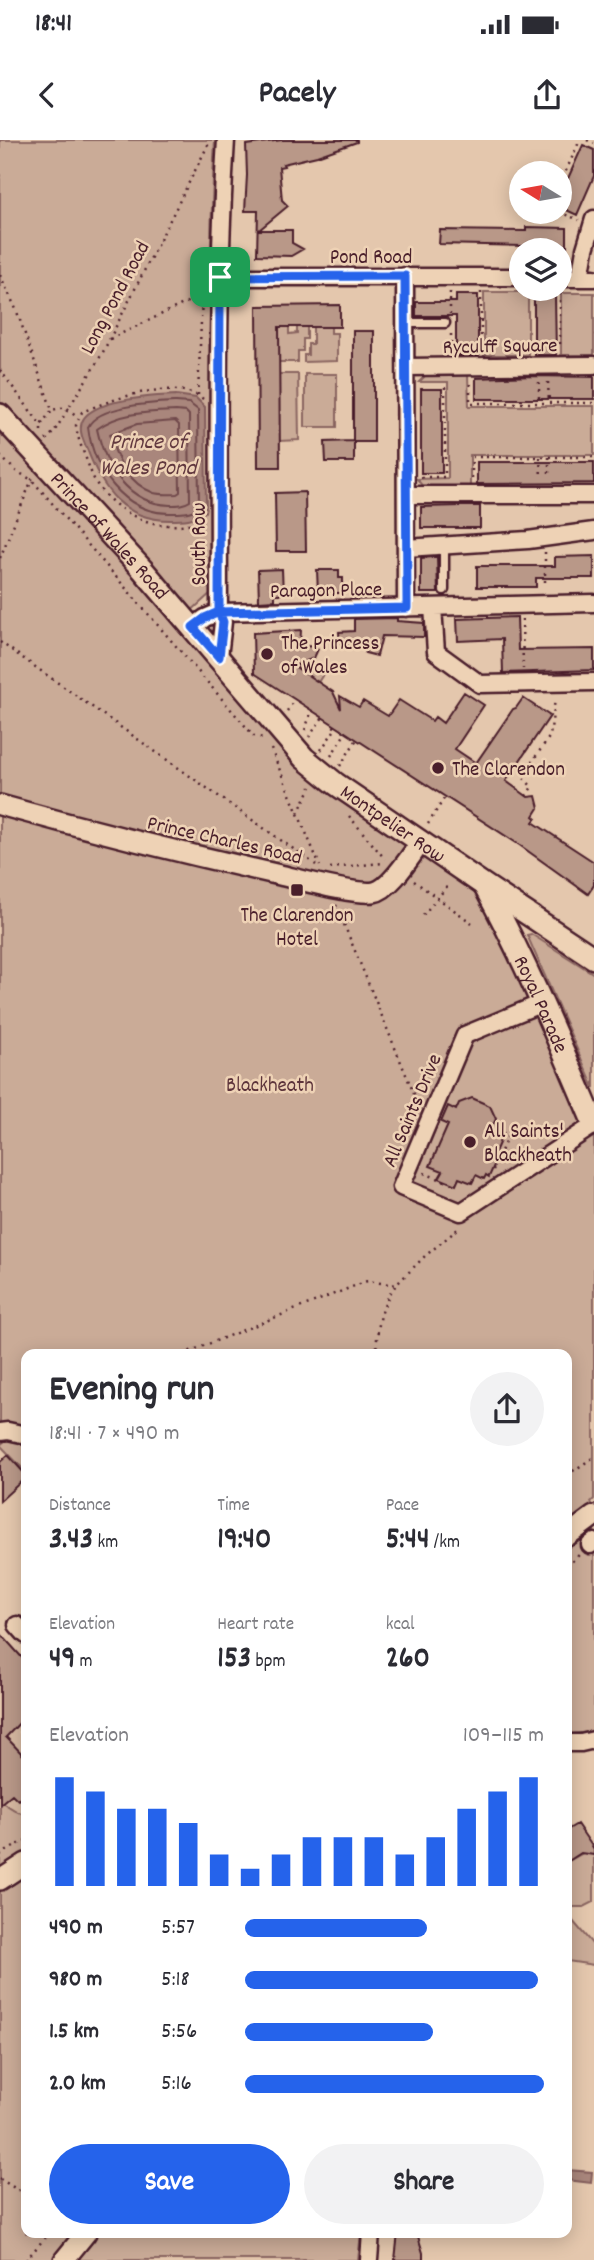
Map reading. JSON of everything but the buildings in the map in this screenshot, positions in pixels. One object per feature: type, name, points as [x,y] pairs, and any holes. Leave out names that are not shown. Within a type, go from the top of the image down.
[{"type":"main road","name":"Prince of Wales Road","points":[[0,415],[219,657]]},
{"type":"main road","name":"Montpelier Row","points":[[219,657],[304,758],[337,776],[423,834],[484,885],[594,958]]},
{"type":"main road","name":"Royal Parade","points":[[484,885],[542,1003],[594,1125]]},
{"type":"street","name":"South Row","points":[[219,657],[223,622],[219,612],[220,277],[221,206],[226,140]]},
{"type":"street","points":[[587,278],[584,249],[588,220]]},
{"type":"street","points":[[405,276],[407,608]]},
{"type":"street","name":"Pond Road","points":[[220,277],[509,277]]},
{"type":"street","name":"Ryculff Square","points":[[407,367],[594,365]]},
{"type":"street","points":[[407,495],[594,495]]},
{"type":"street","points":[[406,548],[545,538],[594,531]]},
{"type":"street","name":"Paragon Place","points":[[219,612],[594,603]]},
{"type":"street","points":[[433,607],[434,646],[439,656],[480,684],[594,682]]},
{"type":"street","name":"South Row","points":[[193,627],[219,612]]},
{"type":"street","name":"Prince Charles Road","points":[[0,805],[133,842],[364,892],[379,890],[388,884],[423,834]]},
{"type":"street","name":"All Saints Drive","points":[[542,1003],[465,1035],[401,1187],[461,1212],[594,1125]]},
{"type":"street","points":[[0,1432],[21,1434]]},
{"type":"street","points":[[572,1532],[594,1516]]},
{"type":"street","points":[[572,1743],[594,1740]]},
{"type":"street","points":[[0,1880],[21,1867]]},
{"type":"street","points":[[64,2260],[82,2238]]},
{"type":"street","points":[[369,2260],[371,2238]]},
{"type":"lane","points":[[406,323],[445,323]]},
{"type":"lane","points":[[444,545],[444,590]]},
{"type":"path","points":[[570,161],[580,140]]},
{"type":"path","points":[[587,140],[594,143]]},
{"type":"path","name":"Long Pond Road","points":[[43,442],[54,432],[110,339],[206,157],[208,141]]},
{"type":"path","points":[[0,275],[16,309],[52,410]]},
{"type":"path","points":[[481,289],[470,403],[594,403]]},
{"type":"path","points":[[110,339],[202,295]]},
{"type":"path","points":[[539,403],[549,365],[558,301]]},
{"type":"path","points":[[548,403],[549,365]]},
{"type":"path","points":[[0,370],[41,425],[52,410],[66,407],[78,417]]},
{"type":"path","points":[[407,477],[445,477],[445,384]]},
{"type":"path","points":[[198,395],[185,391],[132,394],[82,412],[78,417],[76,431],[91,473],[102,490],[134,517],[151,523],[180,525],[209,517]]},
{"type":"path","points":[[0,456],[16,471],[32,480],[254,736],[268,740],[321,869]]},
{"type":"path","points":[[472,495],[472,457],[594,457]]},
{"type":"path","points":[[540,457],[545,495]]},
{"type":"path","points":[[545,495],[549,457]]},
{"type":"path","points":[[0,558],[37,469]]},
{"type":"path","points":[[545,538],[545,604]]},
{"type":"path","points":[[522,605],[524,682]]},
{"type":"path","points":[[0,642],[321,869],[388,862],[343,810]]},
{"type":"path","points":[[526,796],[532,786],[522,776],[550,736],[557,682]]},
{"type":"path","points":[[283,716],[295,699]]},
{"type":"path","points":[[301,735],[306,729],[312,710]]},
{"type":"path","points":[[306,740],[323,717]]},
{"type":"path","points":[[319,753],[336,728],[333,723]]},
{"type":"path","points":[[328,760],[346,732]]},
{"type":"path","points":[[337,776],[358,739]]},
{"type":"path","points":[[298,813],[314,781]]},
{"type":"path","points":[[423,834],[445,797]]},
{"type":"path","points":[[411,879],[472,923]]},
{"type":"path","points":[[423,915],[453,880]]},
{"type":"path","points":[[334,899],[423,1116]]},
{"type":"path","points":[[493,1170],[508,1135],[498,1131]]},
{"type":"path","points":[[419,1171],[447,1182]]},
{"type":"path","points":[[377,1349],[383,1307],[396,1285],[425,1256],[467,1222]]},
{"type":"path","points":[[196,1349],[363,1282],[396,1285]]},
{"type":"path","points":[[572,1472],[594,1457]]},
{"type":"path","points":[[0,1855],[21,1843]]},
{"type":"path","points":[[0,2179],[21,2192]]},
{"type":"path","points":[[26,2260],[45,2238]]},
{"type":"shaded area","points":[[0,1692],[21,1717],[21,1729],[18,1732],[21,1736],[21,1812],[0,1801]]},
{"type":"green space","name":"Blackheath","points":[[0,140],[215,140],[210,309],[212,592],[177,624],[386,827],[477,894],[594,1138],[594,1499],[591,1502],[594,1508],[594,1732],[572,1734],[572,1349],[21,1349],[21,1437],[0,1427]]},
{"type":"green space","points":[[484,292],[509,292],[509,301],[528,301],[528,355],[484,355]]},
{"type":"green space","points":[[572,293],[594,293],[594,355],[561,355],[561,301],[572,301]]},
{"type":"green space","points":[[279,327],[289,327],[289,334],[297,333],[297,327],[307,327],[307,339],[303,339],[303,351],[298,351],[298,362],[279,362]]},
{"type":"green space","points":[[313,327],[331,327],[331,333],[337,333],[337,361],[304,362],[304,355],[308,355],[308,344],[313,344]]},
{"type":"green space","points":[[279,374],[298,374],[299,440],[279,441]]},
{"type":"green space","points":[[305,374],[337,374],[337,427],[305,427]]},
{"type":"green space","points":[[426,375],[468,375],[469,406],[594,406],[594,455],[470,455],[470,488],[424,488],[417,479],[448,478],[448,382],[419,382]]},
{"type":"green space","points":[[303,663],[329,665],[315,687],[281,673]]},
{"type":"green space","points":[[531,934],[594,974],[594,1088],[527,935]]},
{"type":"green space","points":[[5,1441],[21,1441],[21,1467],[0,1445]]},
{"type":"green space","points":[[0,1801],[21,1813],[21,2238],[360,2238],[358,2260],[0,2260]]},
{"type":"green space","points":[[594,1844],[594,1902],[584,1907],[572,1907],[572,1859],[592,1848]]},
{"type":"green space","points":[[572,1920],[594,1946],[594,1965],[572,1962]]},
{"type":"water","name":"Prince of Wales Pond","points":[[176,395],[196,398],[205,407],[206,507],[205,512],[197,517],[154,519],[127,508],[107,489],[82,438],[81,426],[84,418],[91,412],[113,403]]},
{"type":"water","points":[[572,2170],[592,2172],[591,2183],[572,2181]]},
{"type":"place","name":"The Princess of Wales","points":[[267,654]]},
{"type":"place","name":"The Clarendon","points":[[438,768]]},
{"type":"place","name":"The Clarendon Hotel","points":[[297,890]]},
{"type":"place","name":"All Saints' Blackheath","points":[[470,1142]]},
{"type":"route","points":[[220,277],[219,612],[193,627],[219,657],[223,622],[219,612],[407,608],[405,276],[220,277]]}]
